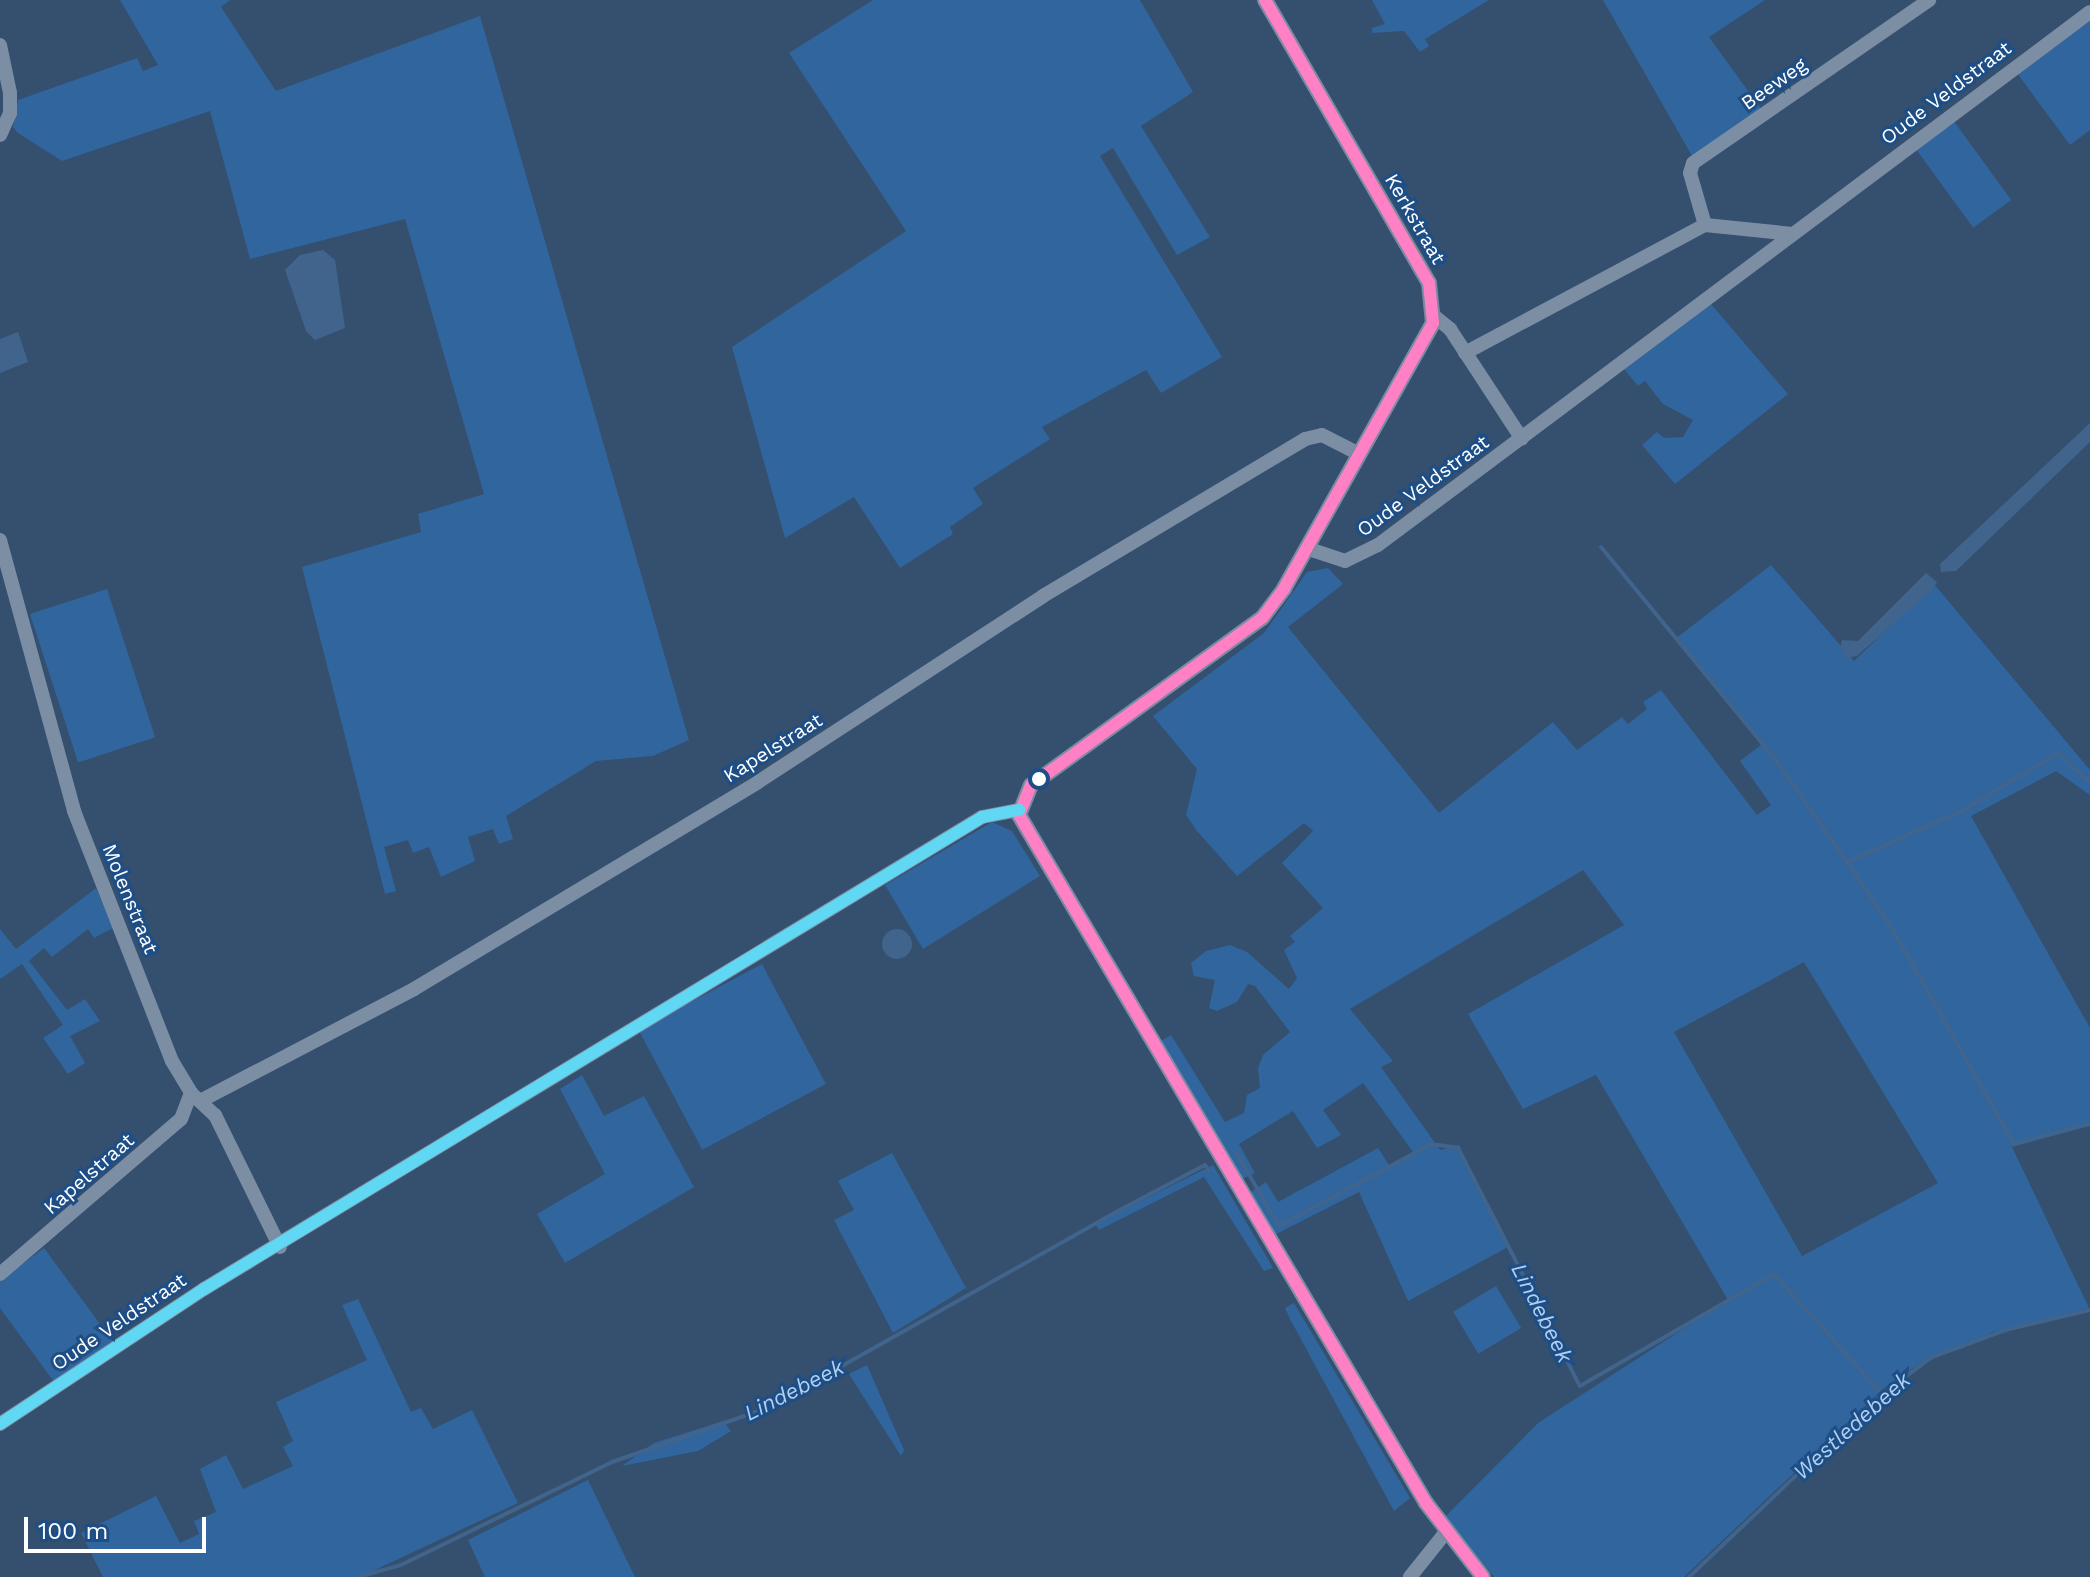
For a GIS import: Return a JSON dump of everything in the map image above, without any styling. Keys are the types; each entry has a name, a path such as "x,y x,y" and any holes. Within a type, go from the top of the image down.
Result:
{"main road":[{"name":"Kerkstraat","path":"1265,0 1422,270 1434,316"},
{"path":"1434,316 1306,548 1262,618 1031,785 1019,810 1025,831 1446,1532 1483,1577"}],"street":[{"name":"Beeweg","path":"1705,225 1690,173 1693,163 1929,0"},
{"name":"Oude Veldstraat","path":"1306,548 1334,559 1355,559 1522,439 2090,12"},
{"path":"0,45 10,93 10,113 0,135"},
{"path":"1465,353 1705,225 1793,234"},
{"name":"Oude Veldstraat","path":"1434,316 1465,353 1522,439"},
{"name":"Kapelstraat","path":"0,1274 181,1119 196,1097 414,989 758,782 995,626 1305,439 1322,435 1357,453"},
{"name":"Molenstraat","path":"0,540 74,811 172,1061 196,1097 215,1115 280,1247"},
{"name":"Oude Veldstraat","path":"0,1424 204,1289 280,1247 982,817 1019,810"},
{"path":"1410,1577 1446,1532"}],"shaded area":[{"path":"120,0 230,0 221,7 276,91 480,16 689,740 653,756 596,761 506,816 513,839 499,844 493,829 468,837 475,861 441,877 429,847 413,853 408,840 384,847 396,891 385,894 302,567 421,532 418,514 484,494 405,219 250,259 210,111 62,161 18,133 13,127 18,100 137,58 143,71 158,65"},
{"path":"873,0 1140,0 1193,92 1141,126 1210,237 1177,255 1113,148 1100,156 1222,357 1161,393 1146,370 1042,427 1050,439 973,488 983,504 950,527 953,534 900,568 854,497 785,538 732,347 906,231 789,53"},
{"path":"1372,0 1489,0 1425,39 1429,46 1420,52 1404,31 1372,33 1372,28 1385,24"},
{"path":"1603,0 1765,0 1709,37 1762,110 1692,156"},
{"path":"2090,21 2090,130 2070,145 2017,73"},
{"path":"1953,120 2011,200 1973,228 1915,148"},
{"path":"323,250 335,260 345,328 315,340 306,331 285,270 300,255"},
{"path":"1711,304 1788,394 1675,484 1642,445 1657,432 1664,438 1683,437 1693,420 1663,404 1645,381 1638,386 1624,369"},
{"path":"18,332 28,362 0,373 0,339"},
{"path":"2090,423 2090,442 1956,571 1941,572 1940,564"},
{"path":"1771,565 1854,661 1934,584 2090,770 2090,795 2056,771 1971,816 2090,1028 2090,1126 2012,1147 2089,1308 1993,1332 1919,1364 1884,1388 1684,1577 1494,1577 1445,1517 1538,1423 1728,1300 1596,1075 1523,1109 1468,1014 1624,925 1583,870 1350,1009 1393,1061 1381,1067 1440,1150 1459,1145 1508,1247 1408,1301 1359,1192 1276,1234 1251,1192 1266,1182 1278,1202 1378,1148 1389,1165 1413,1152 1363,1083 1323,1110 1341,1135 1317,1148 1293,1111 1239,1144 1255,1173 1242,1179 1159,1042 1171,1035 1225,1122 1244,1113 1247,1095 1260,1088 1258,1068 1263,1055 1290,1032 1255,986 1248,984 1237,1002 1217,1011 1209,1008 1215,980 1194,976 1191,963 1206,951 1230,945 1247,952 1289,989 1297,978 1284,950 1295,942 1290,936 1323,908 1282,863 1313,831 1304,823 1237,876 1186,815 1197,769 1153,716 1264,633 1307,572 1328,568 1343,584 1288,627 1439,813 1553,722 1577,750 1622,717 1628,724 1647,709 1643,702 1661,690 1757,815 1771,805 1740,761 1761,745 1675,639","holes":["1804,962 1938,1183 1802,1256 1674,1032"]},
{"path":"1926,573 1937,582 1933,589 1857,656 1847,658 1840,648 1842,640 1858,641"},
{"path":"107,589 155,737 78,762 30,614"},
{"path":"992,822 1012,831 1040,876 923,949 885,885"},
{"path":"96,888 113,928 94,938 88,929 52,957 44,948 29,961 67,1010 85,999 100,1021 70,1036 85,1063 68,1074 43,1038 63,1025 22,964 0,979 0,929 16,949"},
{"path":"897,929 908,933 912,944 908,955 897,959 886,955 882,944 886,933"},
{"path":"762,964 826,1084 702,1150 638,1030"},
{"path":"582,1075 604,1116 644,1096 694,1187 565,1263 537,1214 605,1174 560,1089"},
{"path":"892,1153 966,1288 893,1333 834,1220 854,1210 838,1181"},
{"path":"1213,1165 1273,1268 1264,1271 1204,1177 1099,1230 1095,1224"},
{"path":"44,1248 114,1343 54,1382 0,1308 0,1281"},
{"path":"1496,1286 1521,1328 1478,1354 1453,1312"},
{"path":"358,1299 411,1412 421,1408 433,1429 472,1410 518,1503 360,1577 103,1577 81,1533 156,1496 180,1543 199,1534 194,1521 216,1512 200,1469 226,1455 243,1489 293,1466 283,1447 293,1441 276,1402 367,1360 342,1305"},
{"path":"1294,1303 1410,1498 1394,1511 1290,1319 1285,1308"},
{"path":"867,1365 904,1450 901,1456 849,1374"},
{"path":"723,1421 731,1431 698,1451 622,1466 654,1443"},
{"path":"588,1480 635,1577 485,1577 468,1540"}],"waterway":[{"path":"1601,547 1775,759 1836,846 1893,930 2014,1144 2090,1123"},
{"path":"1847,862 1960,812 2058,753 2090,783"},
{"name":"Lindebeek","path":"1237,1154 1279,1226 1431,1144 1458,1148 1580,1386 1774,1274 1882,1394"},
{"name":"Lindebeek","path":"358,1577 401,1565 612,1462 767,1408 1120,1210 1205,1165 1209,1171"},
{"name":"Westledebeek","path":"1689,1577 1882,1394 1932,1357 2009,1329 2090,1310"}],"transit line":[{"path":"1265,0 1429,283 1433,323 1284,589 1262,618 1031,785 1019,815 1426,1503 1483,1577"},
{"path":"0,1424 204,1289 982,817 1019,810"}]}
